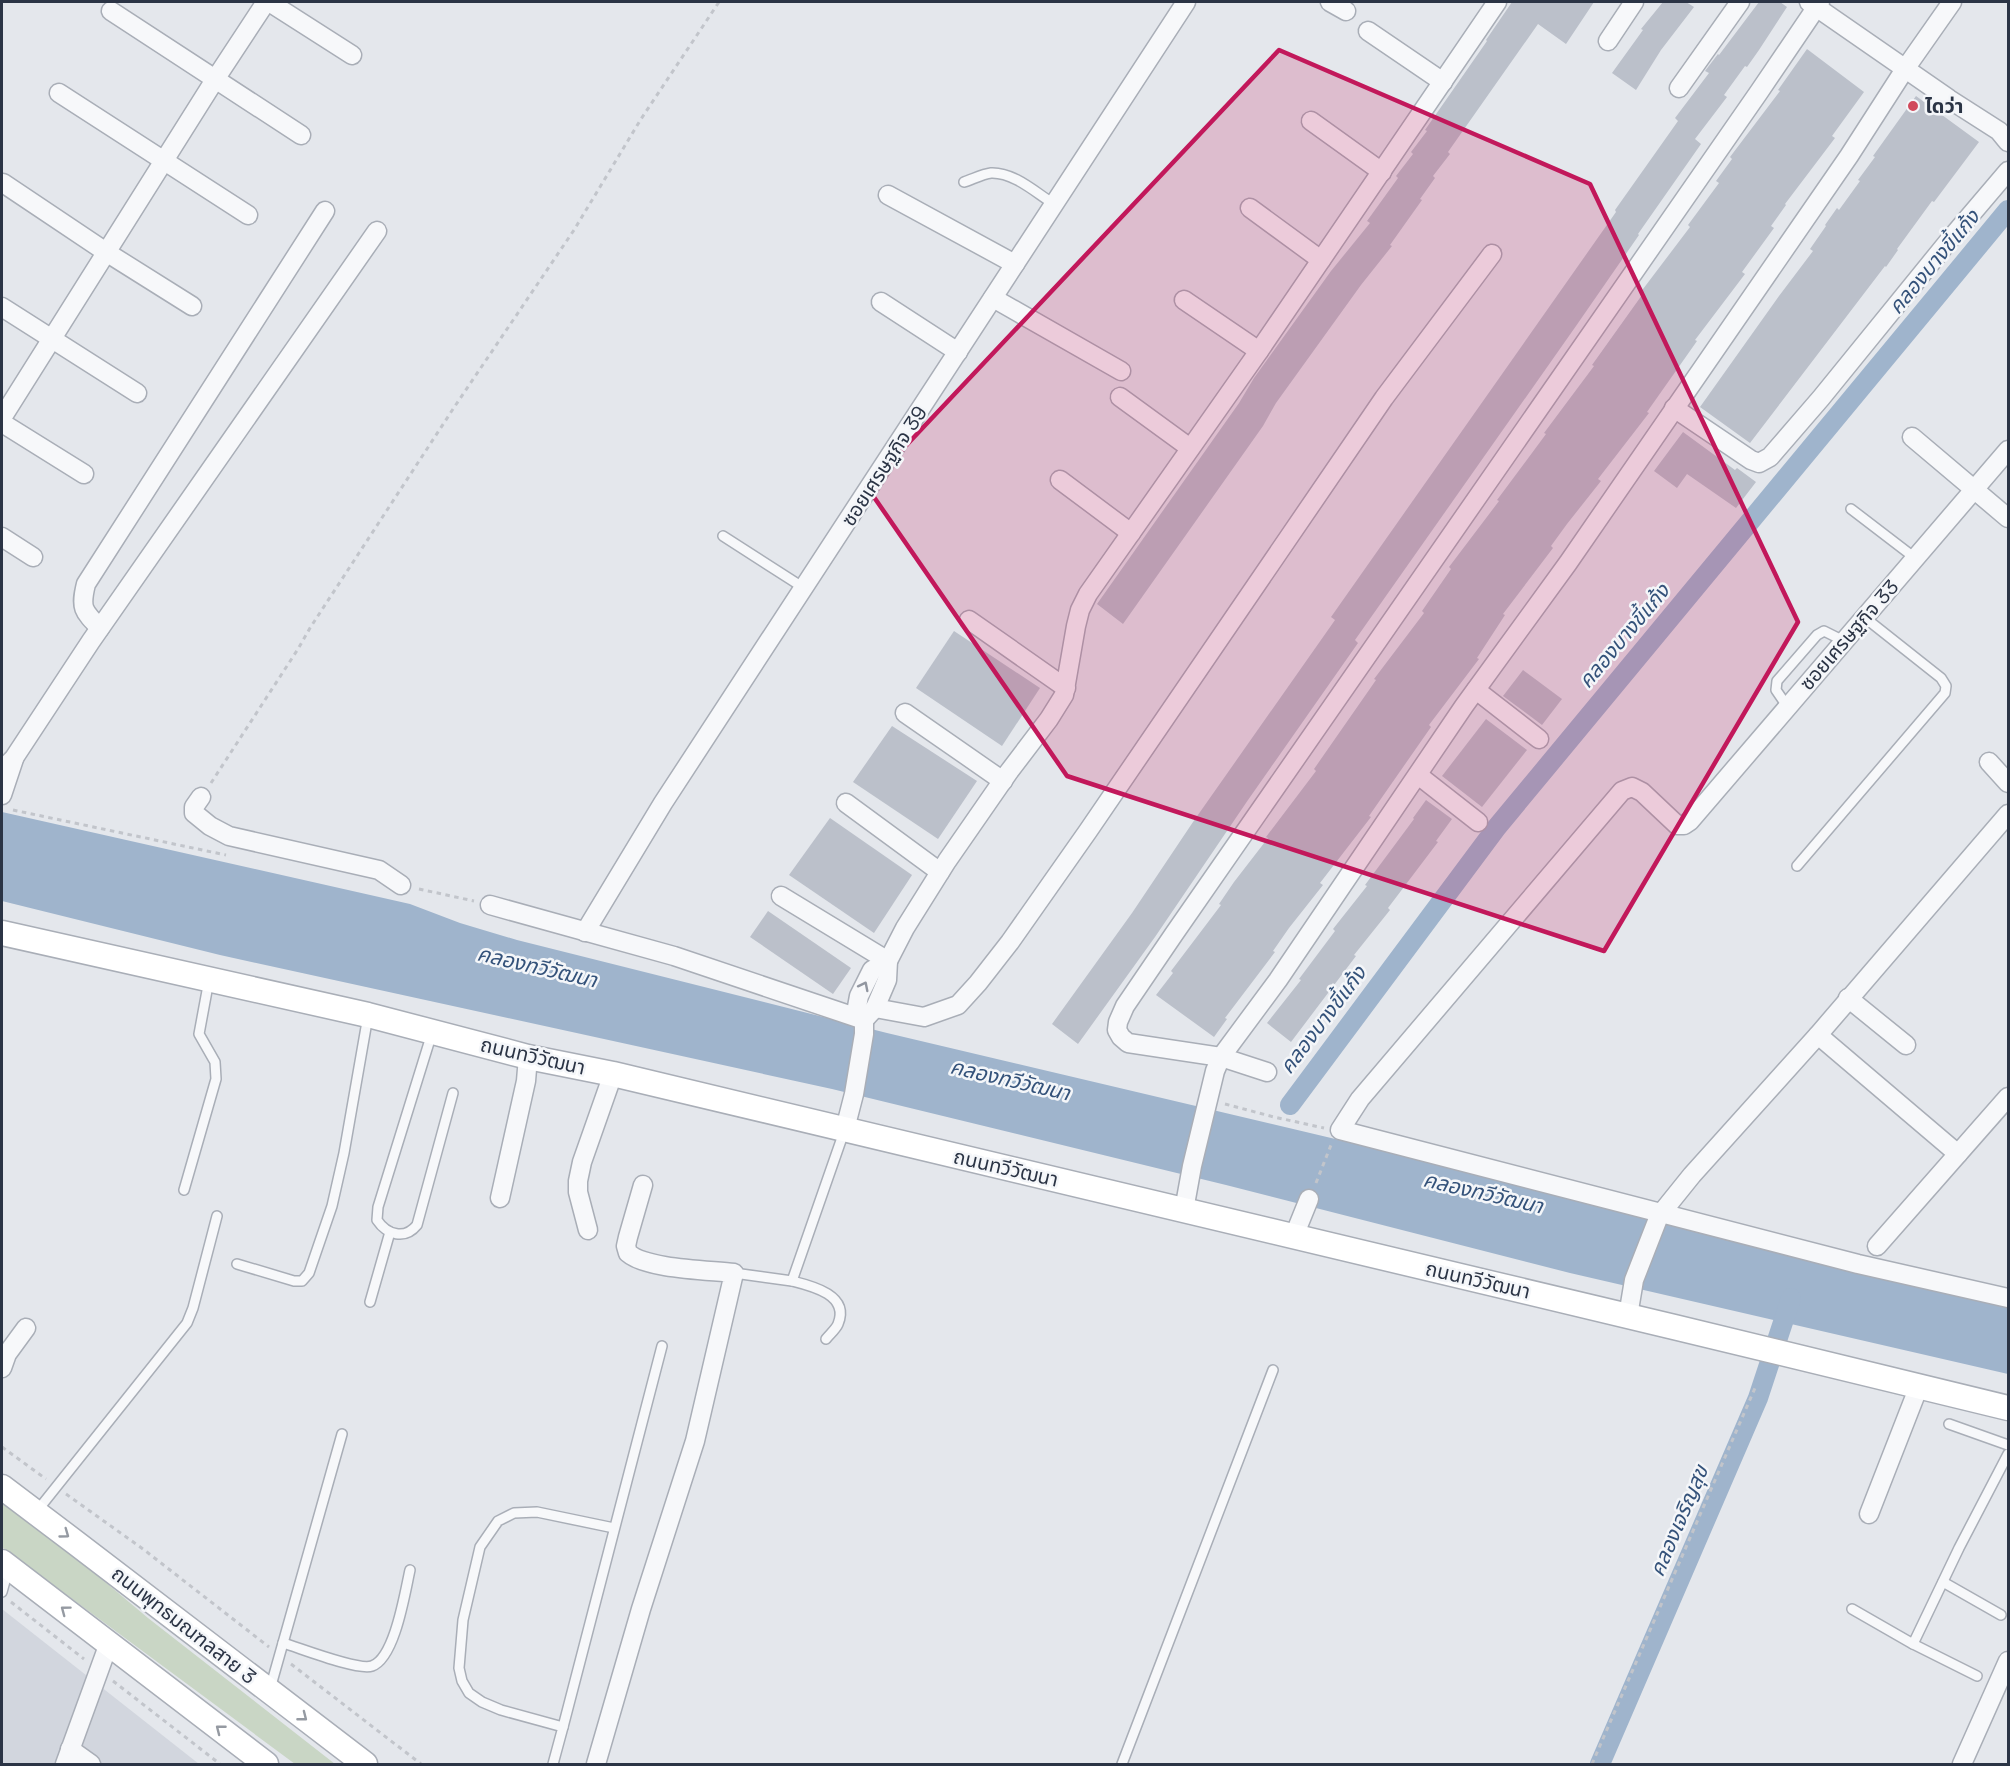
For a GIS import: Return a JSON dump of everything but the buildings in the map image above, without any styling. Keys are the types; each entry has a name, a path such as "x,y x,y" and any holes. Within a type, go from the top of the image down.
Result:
{"main road":[{"name":"ถนนทวีวัฒนา","path":"2,933 368,1015 528,1057 613,1074 2008,1408"},
{"name":"ถนนพุทธมณฑลสาย 3","path":"2,1487 365,1764"},
{"path":"5,1565 266,1764"}],"street":[{"path":"2,418 216,78 268,2 352,55"},
{"name":"ซอยเศรษฐกิจ 39","path":"585,932 663,803 1186,2"},
{"path":"1330,2 1346,11"},
{"path":"844,1129 854,1094 867,1021 887,980 888,961 905,928 940,872 1064,695 1080,610 1088,594 1383,172 1497,2"},
{"path":"1608,41 1634,2"},
{"path":"1679,88 1740,2"},
{"path":"1184,1210 1192,1166 1215,1071 1221,1057 1278,980 1476,690 1568,562 1849,156 1905,69 1952,2"},
{"path":"1267,1072 1221,1057 1128,1043 1121,1037 1118,1022 1125,1006 1759,92 1815,3 1905,69 2005,130"},
{"path":"111,11 301,135"},
{"path":"1368,31 1443,82"},
{"path":"59,93 248,215"},
{"path":"1311,121 1383,172"},
{"path":"1674,408 1751,460 1759,463 1770,457 2008,171"},
{"path":"3,183 192,306"},
{"path":"888,195 1015,264"},
{"path":"1250,208 1321,260"},
{"path":"100,628 85,613 82,601 86,584 326,211"},
{"path":"2,795 8,764 377,231"},
{"path":"490,904 674,956 867,1021 924,1017 958,1005 1010,942 1082,841 1384,398 1492,254"},
{"path":"993,298 1121,371"},
{"path":"1184,300 1259,351"},
{"path":"881,302 958,351"},
{"path":"2,307 137,393"},
{"path":"1120,397 1190,448"},
{"path":"2,423 84,474"},
{"path":"1912,437 2008,518"},
{"name":"ซอยเศรษฐกิจ 33","path":"1337,1134 1360,1099 1622,791 1632,787 1642,792 1677,825 1684,825 1690,820 2008,450"},
{"path":"1060,480 1131,533"},
{"path":"2,537 33,557"},
{"path":"969,620 1065,687"},
{"path":"1476,690 1539,739"},
{"path":"905,714 1003,781"},
{"path":"1989,762 2008,783"},
{"path":"1418,775 1478,822"},
{"path":"201,797 194,807 194,813 210,826 229,836 364,866 385,873 401,885"},
{"path":"846,804 940,872"},
{"path":"1628,1316 1634,1280 1660,1215 1692,1175 1818,1035 2008,814"},
{"path":"781,896 888,961"},
{"path":"1848,998 1906,1046"},
{"path":"1818,1035 1958,1154"},
{"path":"500,1198 526,1081 528,1057"},
{"path":"588,1230 578,1192 578,1181 582,1162 613,1074"},
{"path":"1877,1246 2008,1097"},
{"path":"1337,1134 1858,1264 2008,1298"},
{"path":"596,1764 641,1609 695,1441 734,1273 656,1264 639,1260 628,1253 626,1246 643,1185"},
{"path":"1294,1236 1309,1199"},
{"path":"2,1368 7,1354 26,1328"},
{"path":"1869,1514 1919,1386"},
{"path":"91,1764 68,1756 109,1643"},
{"path":"1962,1764 2008,1661"}],"lane":[{"path":"964,182 989,173 1003,174 1054,204"},
{"path":"1851,509 1915,558"},
{"path":"723,536 804,588"},
{"path":"1797,866 1945,693 1946,686 1941,678 1864,617"},
{"path":"184,1190 216,1079 215,1062 199,1034 209,980"},
{"path":"237,1264 294,1281 302,1281 309,1273 332,1206 344,1154 368,1015"},
{"path":"433,1031 378,1207 376,1220 381,1227 390,1232 405,1234 412,1232 417,1225 453,1093"},
{"path":"792,1281 844,1129"},
{"path":"36,1513 186,1323 193,1308 217,1216"},
{"path":"370,1302 390,1232"},
{"path":"734,1273 792,1281 819,1289 830,1295 836,1302 840,1313 838,1325 826,1339"},
{"path":"554,1764 662,1346"},
{"path":"1122,1764 1272,1370"},
{"path":"1948,1424 2008,1445"},
{"path":"269,1691 342,1434"},
{"path":"1913,1644 2008,1454"},
{"path":"563,1728 546,1721 501,1710 482,1702 469,1693 462,1681 459,1668 463,1620 477,1558 480,1547 498,1521 514,1512 537,1512 614,1528"},
{"path":"2,1593 5,1565"},
{"path":"283,1643 355,1666 372,1667 393,1642 410,1570"},
{"path":"1943,1582 2001,1615"},
{"path":"1852,1609 1913,1644 1977,1676"}],"path":[{"path":"201,797 448,416 574,230 641,119 719,2"},
{"path":"13,810 27,814"},
{"path":"1208,1103 1251,1111 1337,1134 1309,1199"},
{"path":"1592,1764 1755,1388"},
{"path":"2,1447 143,1549 421,1764"}],"highlighted area":[{"path":"1279,50 1590,184 1798,622 1604,951 1067,776 867,487"}],"shaded area":[{"path":"2,1609 199,1764 2,1764"}],"green space":[{"path":"2,1502 72,1554 148,1618 335,1764 295,1764 2,1547"}],"water":[{"name":"คลองทวีวัฒนา","path":"2,812 410,904 460,923 517,940 887,1033 1652,1214 2008,1302 2008,1374 1570,1273 1226,1185 832,1089 220,955 2,901"}],"waterway":[{"name":"คลองบางขี้แก้ง","path":"1290,1105 1497,827 2008,210"},
{"name":"คลองเจริญสุข","path":"1600,1764 1758,1398 1791,1298"}],"place":[{"name":"ไดว่า","path":"1913,106"}]}
